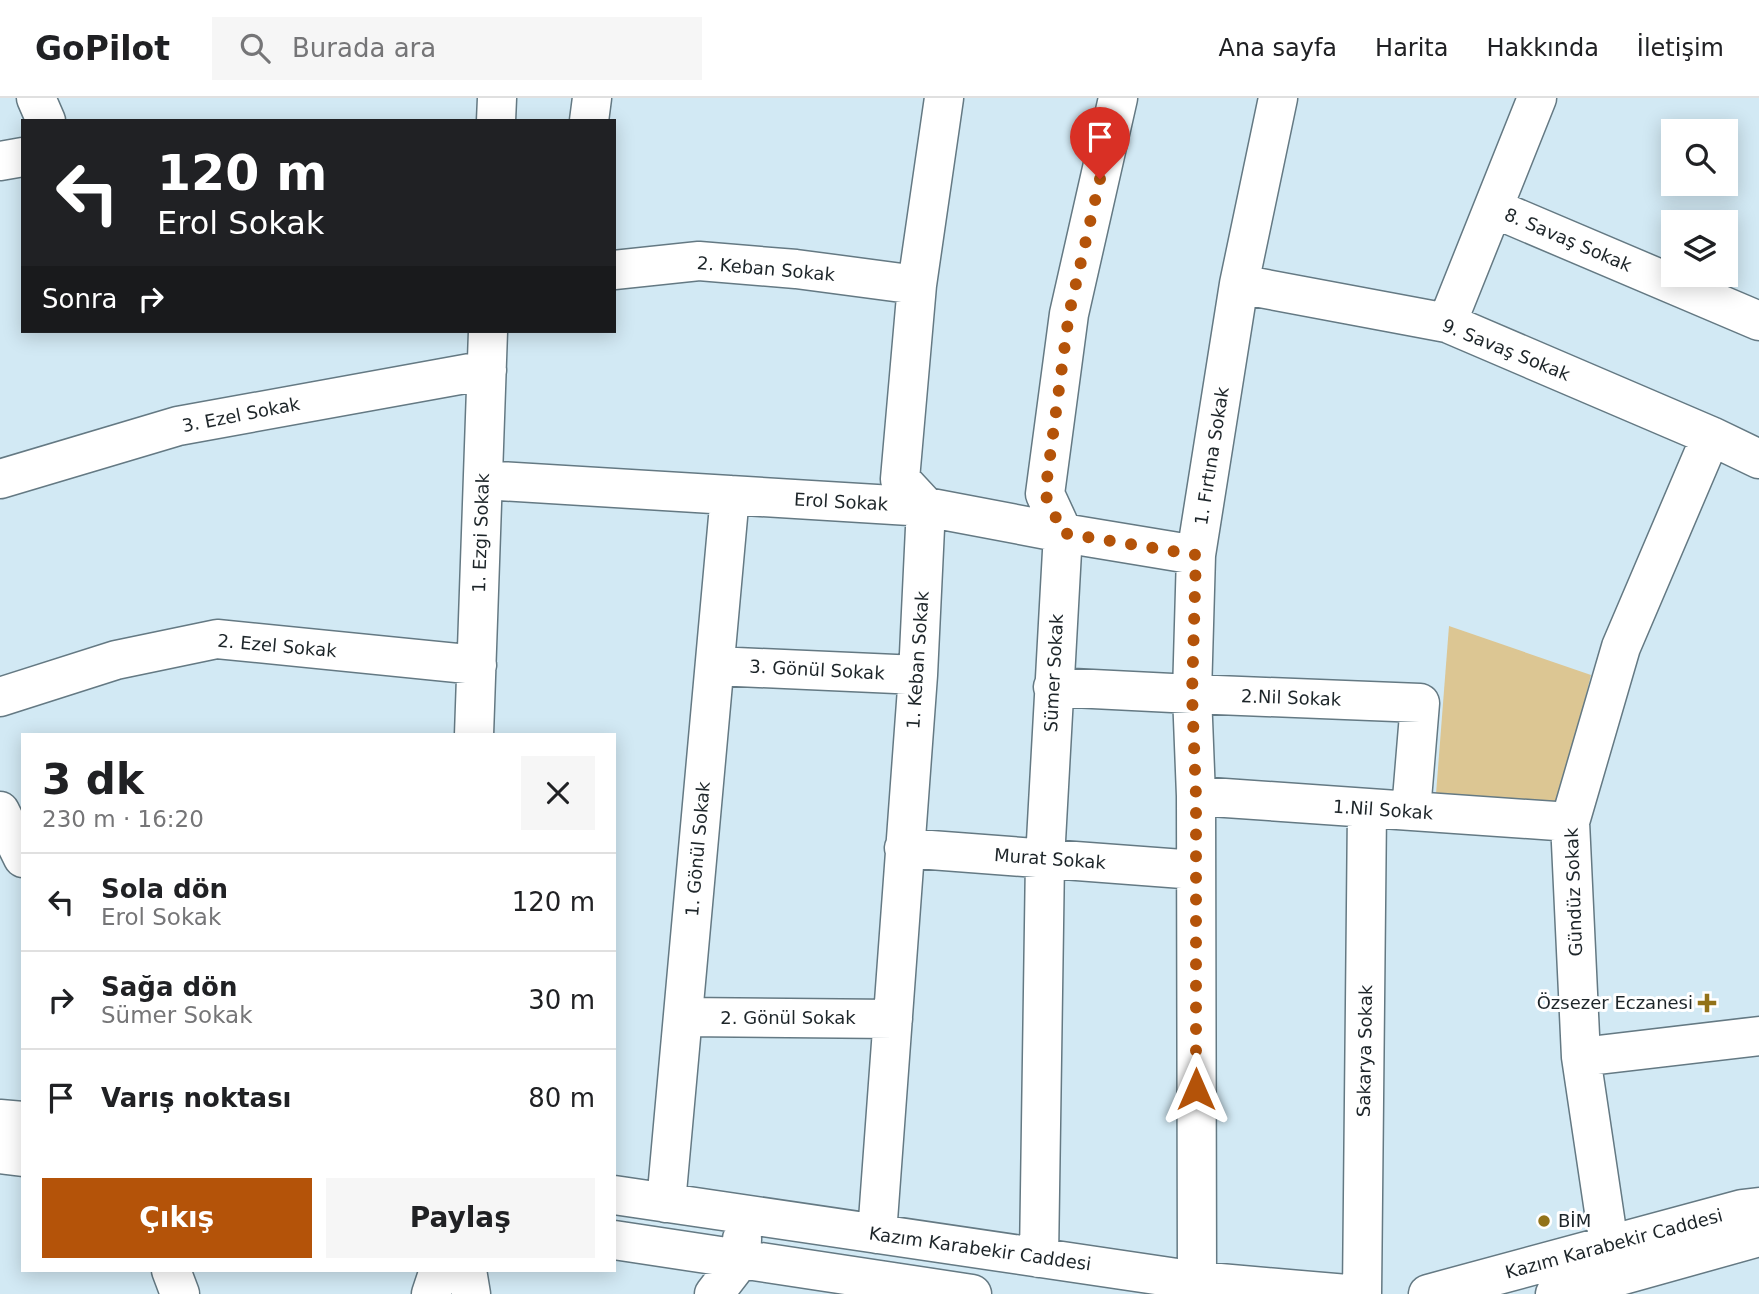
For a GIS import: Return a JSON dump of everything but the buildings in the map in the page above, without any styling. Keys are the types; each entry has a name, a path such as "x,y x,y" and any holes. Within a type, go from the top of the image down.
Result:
{"street":[{"path":"36,98 45,119"},
{"path":"496,119 497,98"},
{"path":"589,119 592,98"},
{"path":"926,507 900,479 917,285 944,98"},
{"name":"Sümer Sokak","path":"1039,1258 1045,859 1063,533 1045,494 1069,314 1118,98"},
{"name":"1. Fırtına Sokak","path":"1197,1281 1196,796 1192,694 1196,555 1239,284 1278,98"},
{"path":"1447,323 1537,98"},
{"path":"0,161 21,157"},
{"name":"8. Savaş Sokak","path":"1493,208 1759,321"},
{"name":"2. Keban Sokak","path":"616,270 699,261 796,269 917,285"},
{"name":"9. Savaş Sokak","path":"1239,284 1447,323 1759,459"},
{"name":"1. Ezgi Sokak","path":"474,733 488,333"},
{"name":"3. Ezel Sokak","path":"0,479 178,426 487,370"},
{"name":"Gündüz Sokak","path":"1609,1245 1581,1057 1570,822 1621,647 1711,436"},
{"name":"Erol Sokak","path":"483,480 926,507 1196,555"},
{"name":"1. Gönül Sokak","path":"666,1203 730,495"},
{"name":"1. Keban Sokak","path":"877,1234 918,675 926,507"},
{"name":"2. Ezel Sokak","path":"0,696 116,660 217,639 477,665"},
{"name":"3. Gönül Sokak","path":"715,666 918,675"},
{"name":"2.Nil Sokak","path":"1053,687 1420,703 1411,811"},
{"name":"1.Nil Sokak","path":"1196,796 1570,822"},
{"name":"Sakarya Sokak","path":"1362,1294 1367,809"},
{"path":"0,811 21,854"},
{"name":"Murat Sokak","path":"904,848 1196,870"},
{"name":"2. Gönül Sokak","path":"683,1017 892,1019"},
{"path":"1581,1057 1759,1036"},
{"path":"0,1119 21,1121"},
{"path":"0,1154 21,1157"},
{"name":"Kazım Karabekir Caddesi","path":"616,1195 1197,1281 1347,1294"},
{"name":"Kazım Karabekir Caddesi","path":"1428,1294 1742,1209 1759,1207"},
{"path":"713,1294 741,1259 745,1215"},
{"name":"Kazım Karabekir Caddesi","path":"1555,1294 1759,1237"},
{"path":"616,1240 972,1294"},
{"path":"172,1272 180,1294"},
{"path":"431,1294 438,1272"},
{"path":"467,1272 471,1294"}],"shaded area":[{"path":"1449,626 1591,675 1558,807 1436,794"}],"place":[{"name":"Özsezer Eczanesi","path":"1707,1003"},
{"name":"BİM","path":"1544,1221"}],"route":[{"path":"1100,179 1069,314 1045,494 1063,533 1196,555 1192,694 1196,796 1196,1089"}]}
